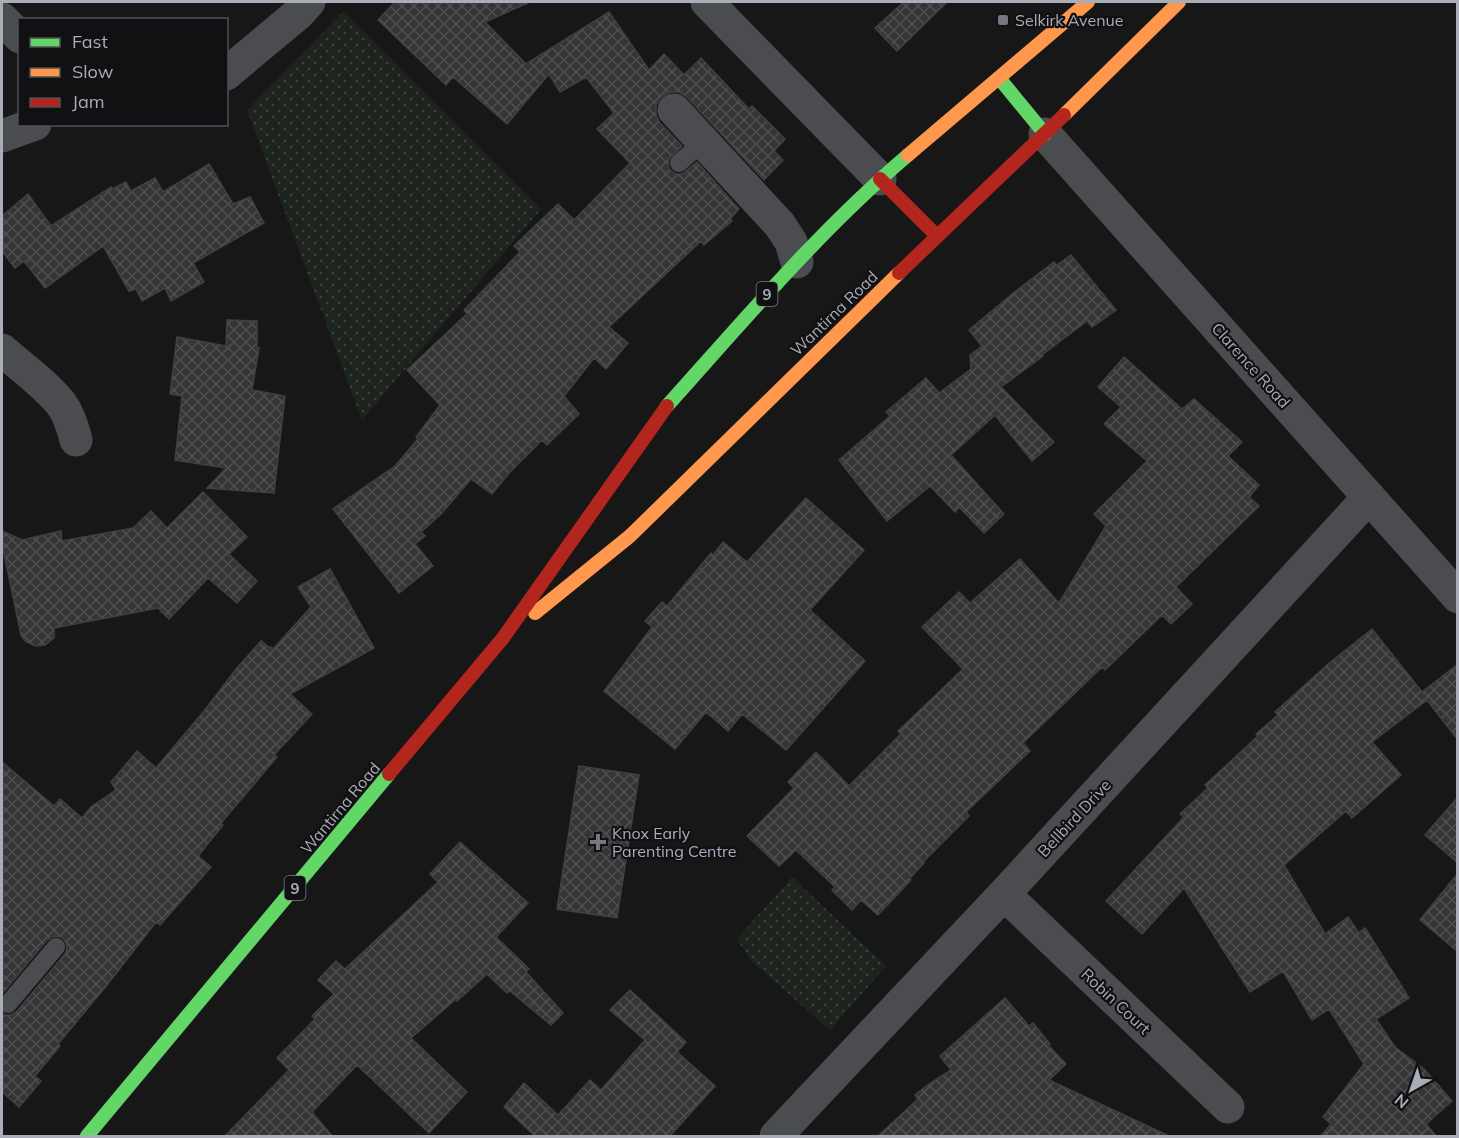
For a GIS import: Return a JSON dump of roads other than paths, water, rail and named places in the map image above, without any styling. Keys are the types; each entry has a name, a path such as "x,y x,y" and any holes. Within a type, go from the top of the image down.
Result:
{"main road":[{"name":"Wantirna Road","path":"87,1137 503,638 666,408 819,238 880,179 1088,2"},
{"name":"Wantirna Road","path":"503,638 630,536 1179,2"},
{"path":"999,78 1045,134"},
{"path":"880,179 937,236"}],"street":[{"path":"228,72 309,2"},
{"path":"707,2 880,179"},
{"path":"2,19 18,35"},
{"path":"674,110 780,225 791,242 797,262"},
{"path":"2,136 30,126"},
{"name":"Clarence Road","path":"1045,134 1458,597"},
{"path":"2,350 62,405 76,440"},
{"name":"Bellbird Drive","path":"776,1137 1004,894 1369,497"},
{"name":"Robin Court","path":"1004,894 1228,1107"}],"lane":[{"path":"679,163 703,142"},
{"path":"8,1004 56,947"}],"place":[{"name":"Selkirk Avenue","path":"1003,20"},
{"name":"Knox Early Parenting Centre","path":"598,842"}]}
